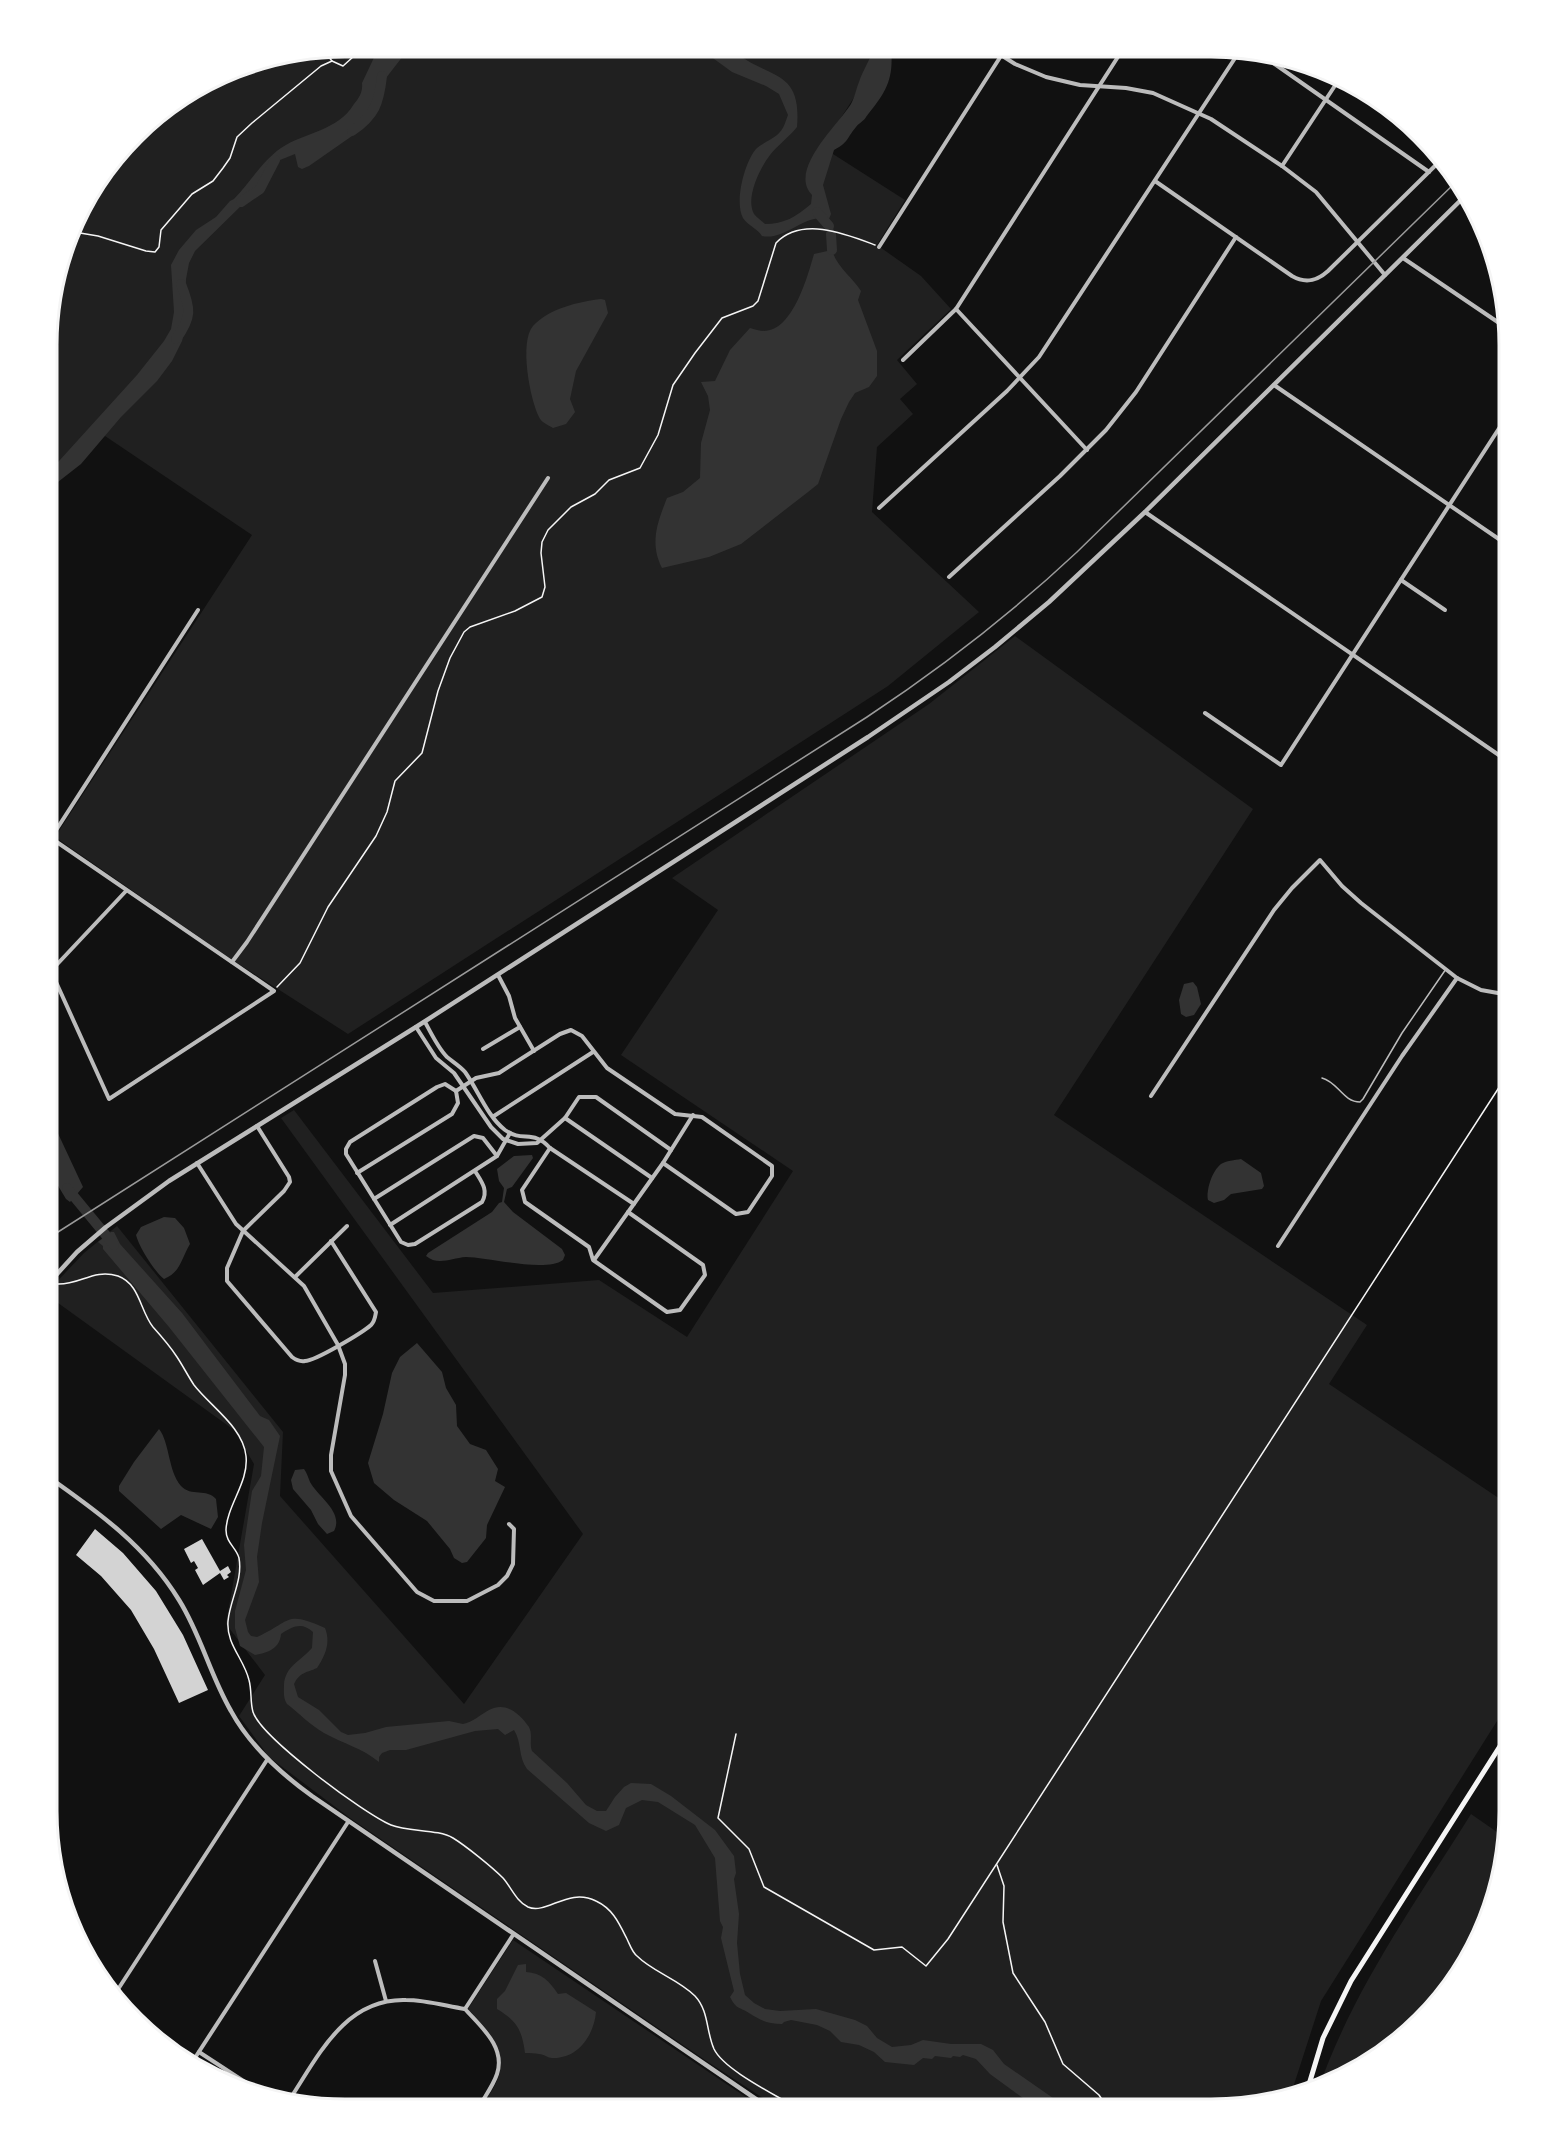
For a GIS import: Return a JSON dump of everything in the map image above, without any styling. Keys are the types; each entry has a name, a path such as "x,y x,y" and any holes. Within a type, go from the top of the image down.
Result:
{"main road":[{"path":"1310,2081 1323,2038 1351,1982 1499,1748"}],"street":[{"path":"879,247 1000,57"},
{"path":"1003,57 1046,77 1080,85 1135,89 1153,93 1223,126 1309,186 1324,200 1356,243 1385,275"},
{"path":"903,360 956,309 1118,57"},
{"path":"879,508 1020,377 1049,345 1235,58"},
{"path":"1277,65 1429,172"},
{"path":"1282,166 1335,86"},
{"path":"1155,181 1292,276 1309,282 1324,275 1435,166"},
{"path":"57,1274 77,1252 106,1227 197,1163 425,1022 949,682 1032,617 1144,512 1460,201"},
{"path":"949,577 1106,430 1136,392 1236,237"},
{"path":"1403,258 1498,322"},
{"path":"956,309 1087,450"},
{"path":"1274,385 1499,539"},
{"path":"1205,712 1281,765 1499,429"},
{"path":"232,962 548,478"},
{"path":"1144,512 1499,755"},
{"path":"1401,580 1445,610"},
{"path":"57,825 198,610"},
{"path":"57,843 274,991 109,1099 57,989"},
{"path":"1151,1096 1274,910 1290,889 1320,860 1342,886 1361,903 1457,978 1481,990 1499,993"},
{"path":"57,964 126,891"},
{"path":"498,975 510,996 519,1027 534,1051"},
{"path":"1278,1246 1402,1056 1457,978"},
{"path":"425,1022 442,1051 461,1068 501,1126 510,1133 542,1139 550,1148 634,1204"},
{"path":"416,1027 435,1058 454,1073 491,1127 507,1141 537,1143 565,1118 579,1097 597,1097 671,1150"},
{"path":"483,1048 519,1027"},
{"path":"456,1091 476,1078 499,1073 564,1032 572,1030 582,1036 607,1068 675,1114 702,1118 772,1166 772,1176 748,1212 736,1214 663,1163"},
{"path":"494,1116 593,1052"},
{"path":"357,1173 452,1113 459,1099 456,1091 445,1084 437,1086 350,1142 346,1154 357,1173 401,1242 412,1245 484,1199 485,1188 475,1171"},
{"path":"593,1260 663,1163 693,1115"},
{"path":"565,1118 652,1178"},
{"path":"257,1126 290,1182 284,1191 243,1231 227,1268 227,1281 297,1360 308,1361 338,1345 371,1325 375,1318 376,1312 331,1241"},
{"path":"390,1225 497,1156 510,1133"},
{"path":"374,1199 474,1136 483,1138 497,1156"},
{"path":"550,1148 522,1190 525,1202 589,1247 593,1260 667,1312 680,1310 705,1275 703,1265 628,1212"},
{"path":"197,1163 231,1217 243,1231 295,1277 309,1295 338,1345 345,1364 345,1375 331,1455 331,1471 351,1516 413,1588 429,1599 459,1601 478,1597 498,1585 507,1576 513,1564 514,1529 509,1524"},
{"path":"295,1277 347,1226"},
{"path":"57,1484 119,1530 161,1574 179,1599 194,1627 231,1712 267,1760 300,1788 348,1822 756,2099"},
{"path":"119,1988 267,1760"},
{"path":"196,2057 348,1822"},
{"path":"465,2009 513,1935"},
{"path":"375,1961 386,2001"},
{"path":"293,2094 337,2029 360,2010 386,2001 414,2000 465,2009 492,2040 498,2054 497,2074 484,2099"},
{"path":"199,2052 241,2079"}],"lane":[{"path":"1322,1078 1334,1084 1352,1101 1360,1102 1402,1033 1446,969"}],"path":[{"path":"329,58 343,66 352,57"},
{"path":"80,233 155,252 159,247 161,230 192,194 213,181 230,158 237,137 307,77 332,61"},
{"path":"274,991 300,963 328,907 376,836 387,812 395,781 422,753 438,691 450,658 464,632 470,627 515,611 542,597 545,587 541,553 542,542 548,530 571,507 595,494 609,480 635,471 644,463 665,417 673,385 722,318 758,302 776,243 799,231 826,229 846,233 879,247"},
{"path":"736,1734 718,1818 749,1849 764,1887 874,1950 902,1947 926,1966 948,1939 997,1864 1499,1087"},
{"path":"57,1284 73,1283 97,1274 117,1276 128,1282 150,1323 177,1357 193,1384 222,1414 244,1448 245,1470 227,1524 227,1539 239,1557 238,1583 228,1631 233,1647 249,1678 253,1714 267,1731 293,1756 340,1793 381,1821 402,1828 442,1833 453,1838 500,1876 517,1897 529,1907 537,1909 559,1900 580,1896 602,1904 617,1918 637,1957 677,1981 697,1997 705,2011 711,2040 720,2059 782,2099"},
{"path":"997,1864 1004,1886 1004,1929 1013,1973 1045,2022 1063,2064 1102,2099"}],"shaded area":[{"path":"345,57 880,57 822,147 905,200 877,245 921,276 951,309 897,360 917,384 900,399 913,414 877,447 872,512 979,612 888,686 348,1034 231,959 57,838 57,834 252,535 105,436 57,463 59,308 72,253 96,201 117,170 141,141 185,106 218,87 271,67 308,59"},
{"path":"374,57 402,57 386,78 362,125 352,136 302,169 298,167 295,154 280,160 245,202 195,251 189,263 186,279 185,329 172,361 157,381 121,417 81,464 57,483 57,463 137,375 171,329 174,312 171,265 179,250 196,230 216,217 234,199 274,153 290,143 330,126 347,113 360,95 362,83"},
{"path":"711,57 743,57 779,77 788,84 794,94 797,107 797,127 766,161 758,175 751,200 754,214 765,224 778,223 790,219 811,204 812,195 806,185 806,173 810,161 817,148 854,99 870,57 892,57 890,77 879,100 845,142 834,150 823,185 831,214 829,219 814,219 769,237 762,236 743,218 740,192 748,162 757,148 780,132 788,115 779,94 732,72"},
{"path":"832,250 841,266 861,291 858,300 877,351 877,376 869,387 855,393 849,402 818,484 741,544 709,557 662,568 655,541 667,498 683,492 700,478 701,443 710,410 708,396 701,382 715,381 730,350 750,328 764,331 774,329 783,322 798,300 814,254"},
{"path":"605,300 608,313 576,371 570,399 575,412 566,424 553,428 540,419 532,397 526,357 529,334 533,326 556,310"},
{"path":"1015,636 1253,809 1054,1115 1367,1325 1329,1384 1499,1498 1499,1718 1321,2001 1293,2087 1285,2089 1248,2097 1211,2099 764,2099 350,1818 269,1757 239,1716 265,1675 226,1624 254,1464 234,1430 57,1302 57,1281 84,1253 117,1226 283,1432 280,1496 464,1704 583,1534 281,1118 294,1110 433,1293 599,1280 687,1337 793,1171 621,1055 718,910 672,878 929,704"},
{"path":"1193,982 1197,987 1201,1004 1194,1015 1186,1017 1181,1014 1179,1000 1184,984"},
{"path":"57,1131 83,1187 70,1202 57,1184"},
{"path":"532,1155 533,1158 512,1187 507,1189 504,1202 513,1212 562,1249 565,1255 563,1260 555,1264 530,1265 466,1257 435,1261 426,1256 492,1212 502,1202 504,1188 499,1181 497,1169 514,1156"},
{"path":"1241,1159 1261,1173 1264,1186 1262,1189 1231,1194 1224,1200 1214,1203 1208,1200 1210,1181 1218,1167 1225,1162"},
{"path":"164,1217 175,1218 184,1228 190,1244 177,1269 164,1279 147,1258 136,1235 141,1227"},
{"path":"114,1232 120,1244 182,1313 260,1416 269,1420 280,1436 257,1557 259,1582 245,1620 248,1632 251,1636 257,1637 283,1622 295,1619 325,1628 327,1644 325,1654 317,1668 304,1673 296,1680 294,1684 298,1697 319,1710 341,1732 348,1735 386,1727 449,1721 463,1724 495,1708 512,1710 529,1727 532,1751 567,1783 586,1805 597,1811 606,1811 624,1787 631,1783 651,1784 671,1796 715,1830 734,1856 736,1873 734,1879 739,1914 737,1943 740,1974 745,1995 754,2003 765,2009 780,2011 816,2009 855,2020 867,2026 877,2038 892,2047 911,2045 923,2040 951,2044 981,2044 993,2050 1004,2064 1054,2099 1024,2099 990,2074 976,2059 963,2055 951,2058 935,2056 932,2059 923,2058 914,2065 885,2062 874,2052 859,2045 841,2042 830,2031 817,2025 791,2020 782,2024 768,2022 736,2006 730,1997 734,1991 721,1938 723,1927 720,1921 715,1858 695,1825 658,1802 642,1800 626,1808 619,1825 606,1831 589,1823 527,1769 522,1760 514,1730 505,1735 498,1729 475,1731 406,1750 390,1750 382,1753 379,1762 366,1753 319,1730 287,1704 284,1695 285,1678 290,1668 312,1648 313,1632 301,1626 293,1627 281,1634 278,1643 272,1649 255,1655 240,1646 235,1628 235,1611 246,1570 244,1545 252,1491 261,1476 264,1447 98,1242"},
{"path":"417,1343 442,1372 446,1388 456,1405 457,1426 470,1444 486,1450 498,1469 495,1481 505,1487 487,1525 486,1538 467,1562 462,1563 454,1558 450,1549 427,1521 394,1500 374,1483 368,1463 383,1414 392,1373 400,1357"},
{"path":"159,1429 163,1435 174,1473 181,1486 189,1491 208,1494 216,1499 218,1517 211,1529 181,1515 161,1529 119,1491 119,1486 134,1462"},
{"path":"304,1469 314,1488 336,1517 334,1531 327,1534 293,1489 291,1480 295,1470"},
{"path":"1471,1814 1498,1833 1497,1848 1484,1903 1469,1938 1450,1971 1415,2015 1401,2027 1371,2050 1323,2076 1333,2050 1368,1980"},
{"path":"513,1940 749,2099 487,2099 496,2083 501,2061 490,2033 468,2009"},
{"path":"526,1964 526,1972 545,1979 558,1994 566,1993 596,2012 588,2037 577,2050 570,2054 552,2058 541,2054 525,2053 522,2038 514,2022 497,2009 497,1999 505,1991 518,1965"}],"building":[{"path":"95,1529 123,1553 156,1591 183,1635 208,1690 179,1703 154,1649 131,1610 101,1576 76,1555"},
{"path":"202,1539 220,1571 228,1566 231,1572 227,1575 229,1577 224,1580 220,1573 203,1585 195,1570 198,1568 194,1561 191,1563 184,1549"}],"waterway":[{"path":"352,131 371,114 377,101 382,76"},
{"path":"241,202 260,189 275,160"},
{"path":"817,212 829,226"},
{"path":"831,234 832,250"},
{"path":"176,339 185,325 188,313 187,300 181,284"},
{"path":"67,1188 114,1245"}],"railway":[{"path":"57,1233 867,717 949,659 1002,618 1077,552 1451,187"}]}
